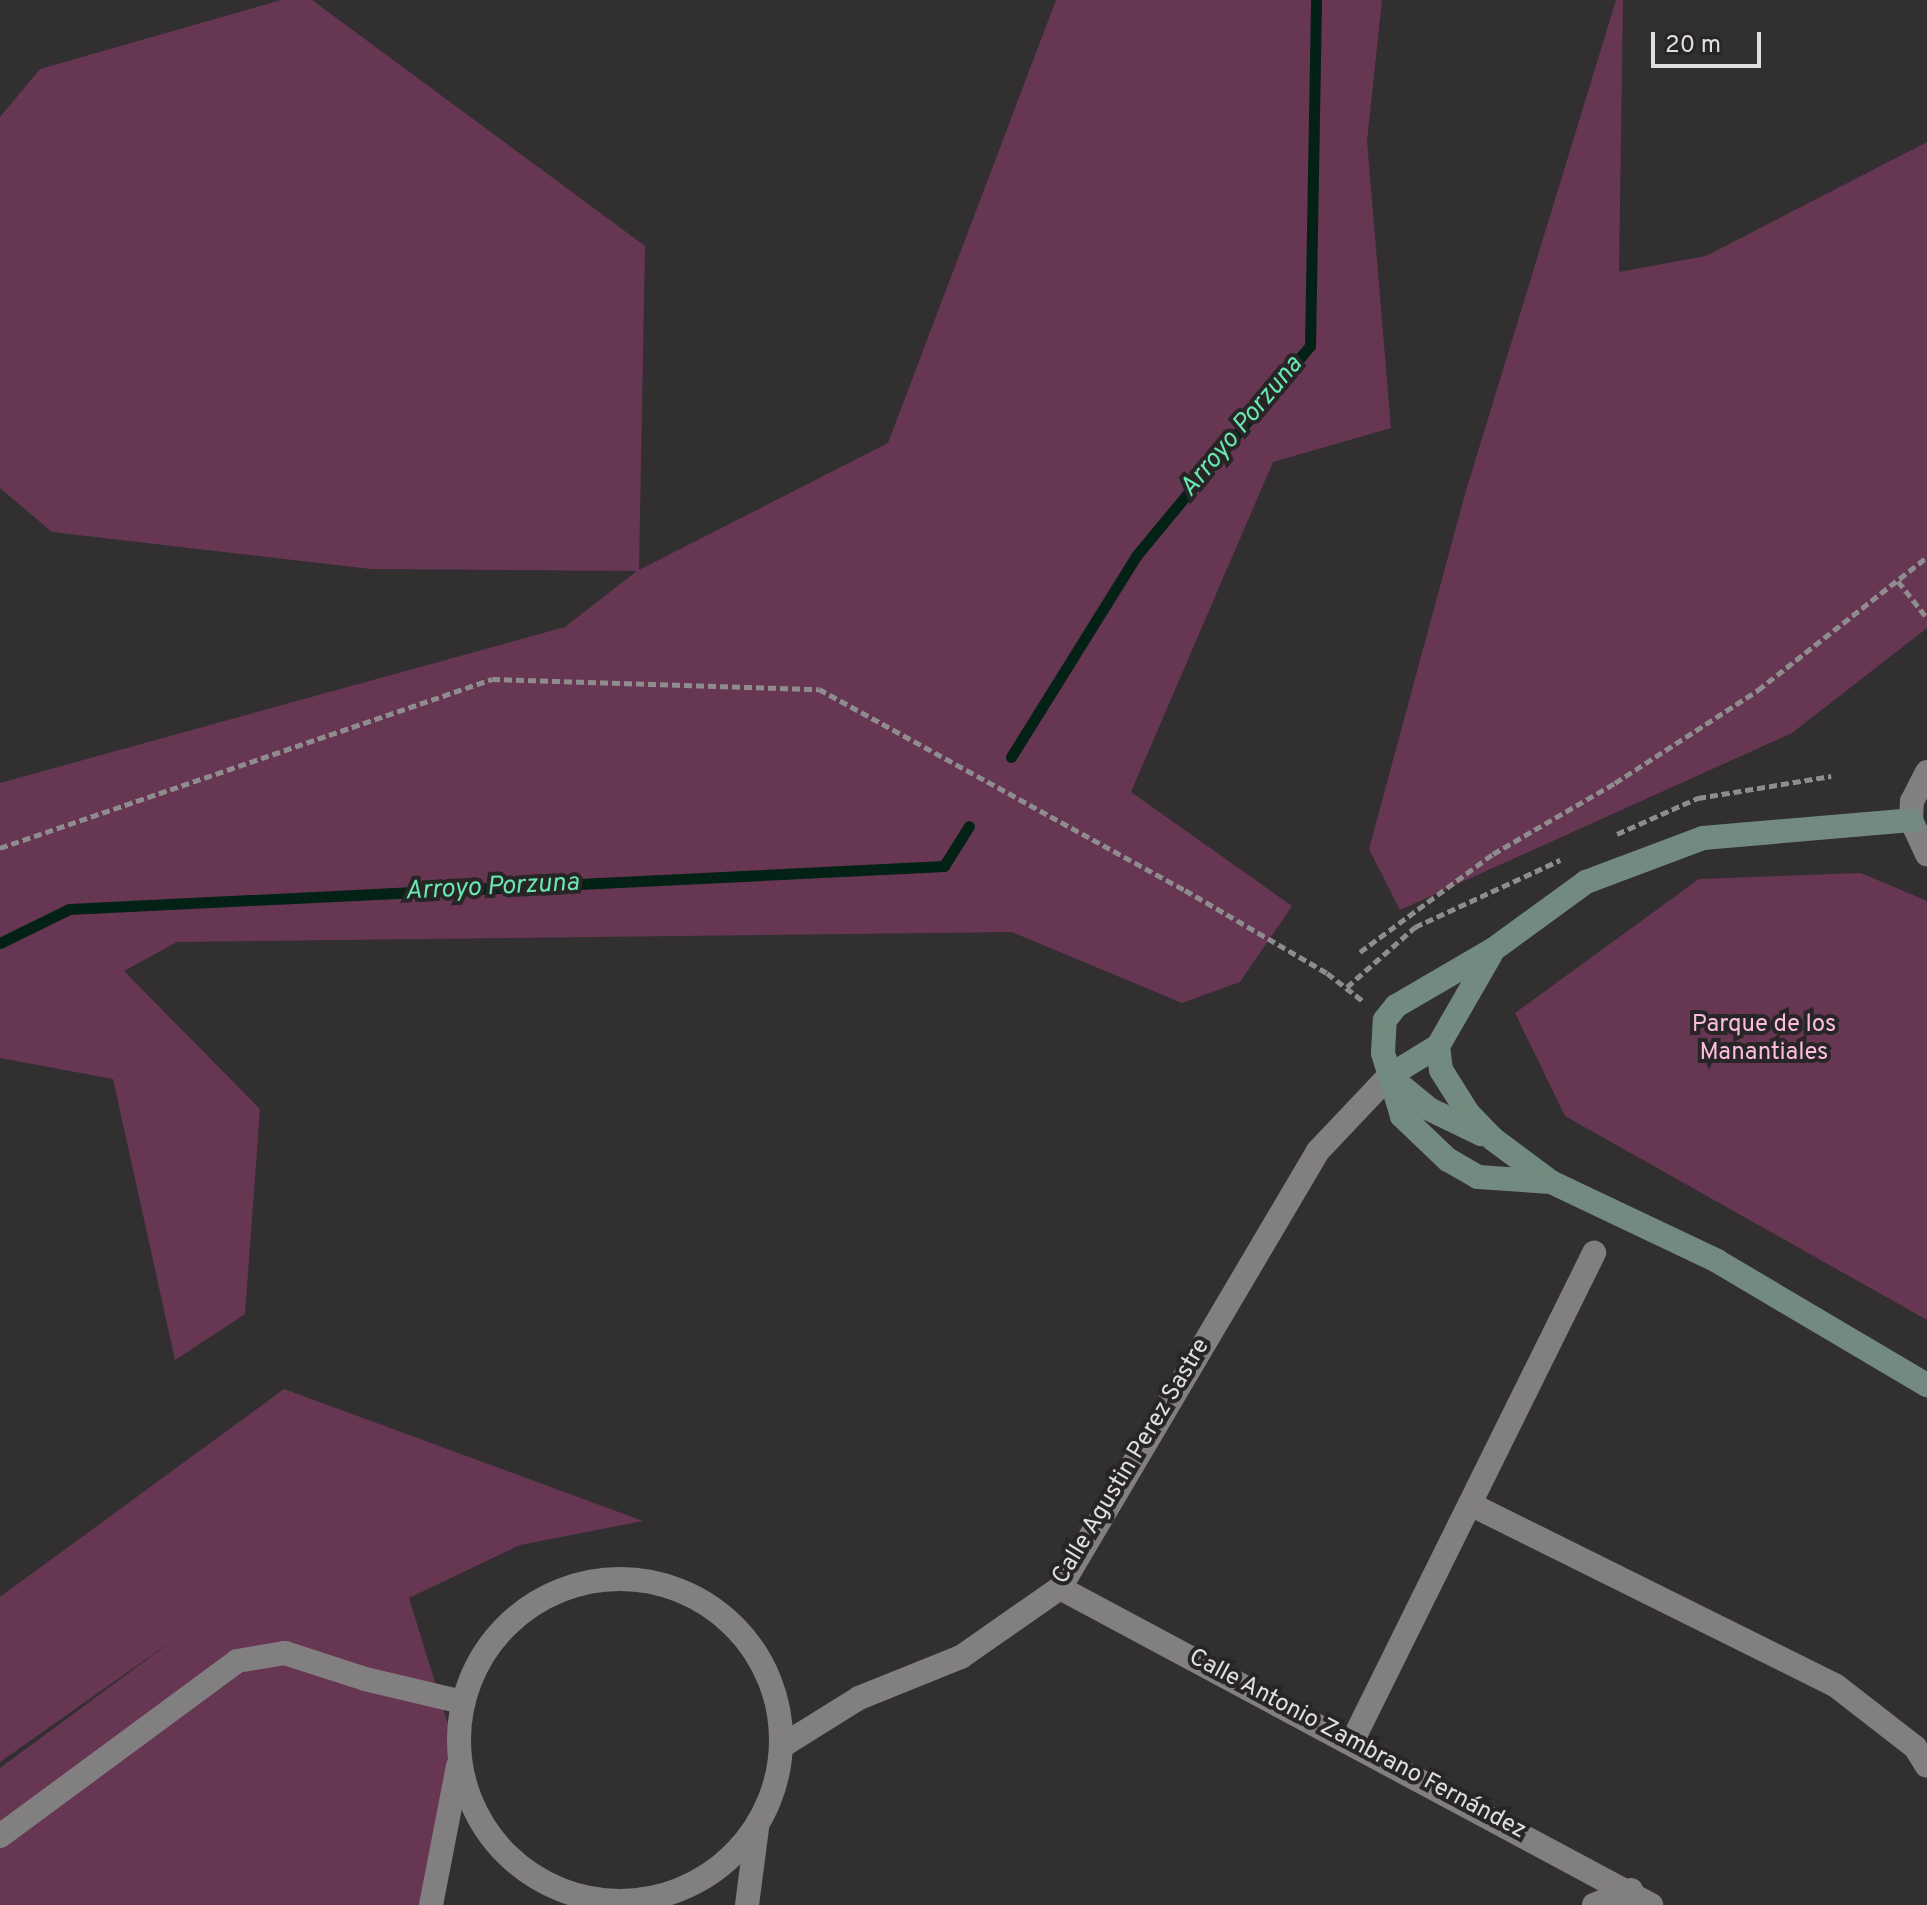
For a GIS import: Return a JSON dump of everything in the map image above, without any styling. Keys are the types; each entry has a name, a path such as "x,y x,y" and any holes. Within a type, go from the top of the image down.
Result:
{"street":[{"path":"1927,772 1912,801 1911,820 1927,854"},
{"path":"1551,1182 1478,1177 1448,1160 1402,1116 1383,1053 1385,1020 1396,1006 1494,949 1586,882 1703,838 1911,820"},
{"path":"1389,1076 1438,1046 1494,949"},
{"path":"1438,1046 1441,1070 1468,1113 1493,1139 1551,1182 1717,1261 1927,1385"},
{"path":"1389,1076 1429,1109 1493,1139"},
{"name":"Calle Agustin Perez Sastre","path":"782,1746 859,1698 961,1657 1060,1588 1318,1151 1389,1076"},
{"path":"1352,1742 1594,1253"},
{"path":"1470,1504 1835,1685 1915,1747 1927,1766"},
{"path":"431,1905 459,1760 462,1702 482,1653 517,1614 563,1588 615,1578 667,1585 703,1603 752,1646 776,1693 782,1746 775,1789 757,1828 724,1865 682,1890 634,1901 584,1898 538,1880 500,1849 473,1807 459,1760"},
{"name":"Calle Antonio Zambrano Fernández","path":"1060,1588 1631,1890 1651,1905"},
{"path":"0,1836 237,1661 285,1653 365,1679 462,1702"},
{"path":"747,1905 757,1828"},
{"path":"1594,1905 1631,1890"}],"path":[{"path":"1360,952 1493,854 1615,783 1758,690 1927,557"},
{"path":"1898,581 1927,618"},
{"path":"0,848 492,679 819,689 1314,966 1385,1020"}],"green space":[{"path":"281,0 312,0 645,246 639,570 888,443 1056,0 1382,0 1367,141 1391,428 1273,462 1131,792 1292,906 1240,982 1182,1003 1012,932 177,942 124,971 260,1109 245,1314 175,1360 113,1079 0,1058 0,783 565,627 637,571 371,569 52,532 0,488 0,117 40,69"},
{"path":"1616,0 1623,0 1619,272 1706,256 1927,142 1927,628 1792,733 1400,910 1369,849 1465,494"},
{"name":"Parque de los Manantiales","path":"1861,873 1927,901 1927,1320 1565,1116 1515,1013 1699,879"},
{"path":"284,1389 643,1521 520,1545 409,1598 459,1760 440,1905 0,1905 0,1768 176,1638 0,1762 0,1597"}],"waterway":[{"name":"Arroyo Porzuna","path":"1011,757 1136,556 1310,346 1316,0"},
{"name":"Arroyo Porzuna","path":"0,943 69,909 944,866 969,826"}]}
